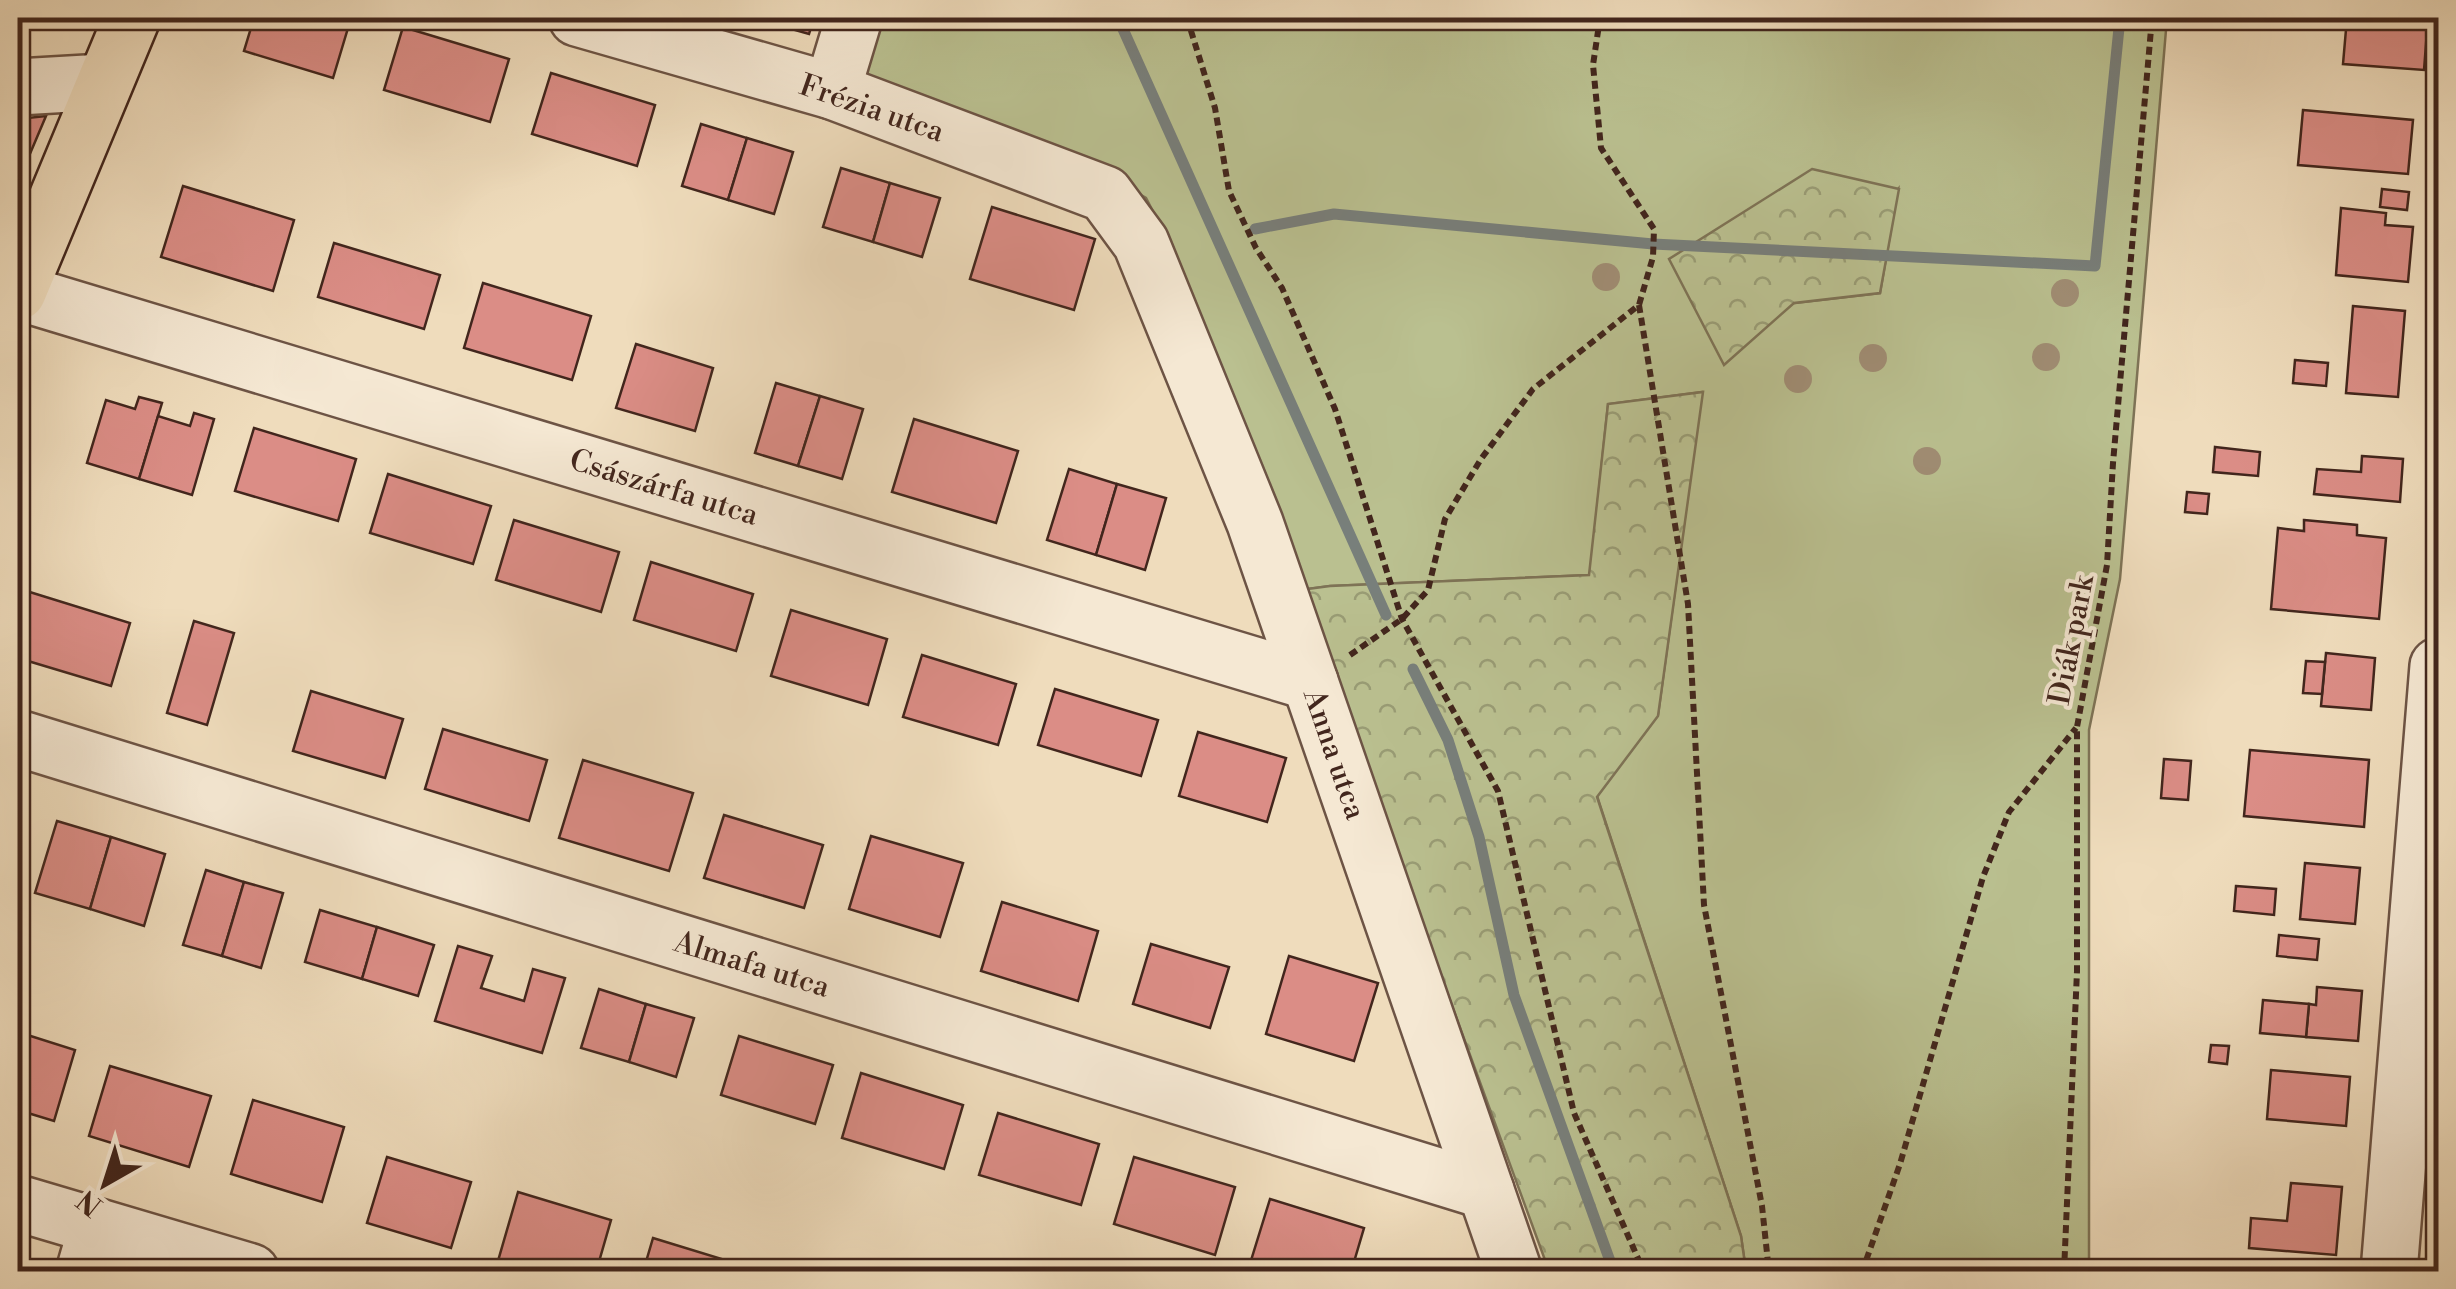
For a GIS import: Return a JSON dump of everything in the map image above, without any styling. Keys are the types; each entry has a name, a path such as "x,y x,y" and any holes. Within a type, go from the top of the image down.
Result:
{"main road":[{"path":"18,292 132,18"}],"street":[{"name":"Frézia utca","path":"577,18 832,91 1105,194 1141,243"},
{"path":"832,91 854,18"},
{"path":"18,88 104,82"},
{"name":"Anna utca","path":"1141,243 1255,524 1514,1272"},
{"name":"Császárfa utca","path":"18,292 1310,682"},
{"path":"2389,1272 2438,666"},
{"name":"Almafa utca","path":"18,738 1486,1190"},
{"path":"18,1203 90,1249 251,1272"}],"path":[{"path":"1187,18 1215,108 1230,191 1256,248 1282,288 1334,409 1402,619 1498,790 1574,1113 1644,1272"},
{"path":"1600,18 1593,65 1601,148 1654,229 1653,256 1640,305 1688,604 1704,905 1762,1206 1770,1272"},
{"name":"Diák park","path":"2064,1272 2077,971 2077,727 2108,565 2113,463 2152,18"},
{"path":"1310,682 1402,619 1428,590 1446,519 1481,459 1532,389 1640,305"},
{"path":"1862,1272 1900,1164 1983,877 2008,812 2077,727"}],"green space":[{"path":"877,18 2167,18 2120,579 2089,730 2089,1271 1746,1271 1741,1236 1597,796 1658,715 1702,392 1608,404 1590,575 1300,590 1180,264 1146,198 1065,152 877,98 859,71","holes":["1898,189 1880,293 1794,303"]},
{"path":"1812,169 1899,189 1880,293 1794,303 1724,365 1669,259"},
{"path":"1703,392 1658,716 1597,797 1741,1236 1746,1271 1549,1271 1300,590 1589,575 1608,404"}],"building":[{"path":"254,18 351,18 333,78 244,51"},
{"path":"779,18 814,18 809,34 777,25"},
{"path":"2347,18 2428,18 2424,70 2343,64"},
{"path":"403,27 509,59 490,122 384,90"},
{"path":"551,73 655,105 637,166 532,134"},
{"path":"2303,110 2413,120 2408,174 2298,165"},
{"path":"46,116 18,182 18,119"},
{"path":"701,124 747,138 728,200 682,186"},
{"path":"747,138 793,152 774,214 728,200"},
{"path":"841,168 890,183 873,242 823,227"},
{"path":"890,183 940,198 922,257 873,242"},
{"path":"183,186 294,220 273,291 161,257"},
{"path":"2382,189 2409,192 2407,210 2380,207"},
{"path":"992,207 1095,239 1074,310 970,279"},
{"path":"2341,208 2386,213 2385,225 2413,227 2408,282 2336,275"},
{"path":"334,243 440,275 424,329 318,297"},
{"path":"483,283 591,316 572,380 464,348"},
{"path":"2353,306 2405,311 2398,397 2346,393"},
{"path":"636,344 713,368 695,431 616,408"},
{"path":"2295,360 2328,363 2326,386 2293,383"},
{"path":"776,383 820,396 798,466 755,453"},
{"path":"820,396 863,409 842,479 798,466"},
{"path":"139,397 162,403 139,479 87,463 106,400 135,409"},
{"path":"194,413 214,419 192,495 139,479 158,416 190,426"},
{"path":"914,419 1018,451 996,523 892,492"},
{"path":"254,428 356,459 338,521 235,491"},
{"path":"2215,447 2260,452 2258,476 2213,472"},
{"path":"2362,456 2403,459 2400,502 2314,494 2317,469 2361,472"},
{"path":"1069,469 1117,484 1096,555 1047,540"},
{"path":"388,474 491,506 473,564 370,533"},
{"path":"1117,484 1166,498 1145,570 1096,555"},
{"path":"2187,492 2209,494 2207,514 2185,512"},
{"path":"514,520 619,552 601,612 496,580"},
{"path":"2304,520 2357,525 2357,535 2386,538 2379,619 2271,609 2278,528 2304,531"},
{"path":"651,562 753,594 736,651 634,620"},
{"path":"20,589 130,623 111,686 18,658"},
{"path":"791,610 887,639 868,705 771,676"},
{"path":"194,621 234,633 207,725 167,713"},
{"path":"2326,653 2375,658 2371,710 2321,706"},
{"path":"922,655 1016,684 998,745 903,717"},
{"path":"2306,661 2325,662 2322,694 2303,693"},
{"path":"1055,689 1158,720 1141,776 1038,745"},
{"path":"311,691 403,719 385,778 293,751"},
{"path":"443,729 547,760 529,821 425,789"},
{"path":"1198,732 1286,758 1267,822 1179,796"},
{"path":"2250,750 2369,760 2364,827 2244,816"},
{"path":"2164,759 2191,761 2188,800 2161,798"},
{"path":"583,760 693,793 669,871 559,838"},
{"path":"18,815 27,818 18,849"},
{"path":"724,815 823,845 804,908 704,878"},
{"path":"57,821 111,837 90,909 35,893"},
{"path":"871,836 963,863 940,937 849,909"},
{"path":"111,837 165,854 144,926 90,909"},
{"path":"2305,863 2360,868 2355,924 2300,919"},
{"path":"206,870 244,882 222,956 183,945"},
{"path":"244,882 283,893 261,968 222,956"},
{"path":"2236,886 2276,889 2274,915 2234,911"},
{"path":"1002,902 1098,931 1078,1001 981,971"},
{"path":"320,910 377,927 362,979 305,962"},
{"path":"377,927 434,945 418,996 362,979"},
{"path":"2279,935 2319,939 2317,960 2277,956"},
{"path":"1151,944 1229,967 1210,1028 1133,1004"},
{"path":"458,946 492,956 481,988 524,1001 533,969 565,978 542,1053 435,1021"},
{"path":"1289,956 1378,983 1354,1061 1266,1034"},
{"path":"2317,987 2362,991 2358,1041 2306,1037 2309,1004 2316,1005"},
{"path":"599,989 646,1004 629,1062 581,1048"},
{"path":"2263,1000 2309,1004 2306,1037 2260,1033"},
{"path":"646,1004 694,1018 676,1077 629,1062"},
{"path":"18,1032 75,1050 54,1121 18,1110"},
{"path":"739,1036 833,1065 815,1124 721,1095"},
{"path":"2211,1045 2229,1046 2227,1064 2209,1062"},
{"path":"110,1066 211,1096 189,1167 89,1136"},
{"path":"2271,1070 2350,1077 2346,1126 2267,1119"},
{"path":"861,1073 963,1105 944,1169 842,1138"},
{"path":"253,1100 344,1127 322,1202 231,1174"},
{"path":"998,1113 1099,1144 1081,1205 979,1175"},
{"path":"387,1157 471,1182 451,1248 367,1223"},
{"path":"1134,1157 1235,1187 1215,1255 1114,1224"},
{"path":"2291,1183 2342,1187 2336,1255 2249,1248 2251,1218 2287,1221"},
{"path":"518,1192 611,1220 596,1272 533,1272 498,1261"},
{"path":"1270,1199 1364,1228 1351,1272 1265,1272 1249,1267"},
{"path":"653,1238 748,1267 747,1272 643,1272"}],"waterway":[{"path":"1118,18 1386,615"},
{"path":"1255,229 1334,214 1653,244 2095,266 2120,18"},
{"path":"1413,669 1448,740 1479,837 1514,995 1614,1272"}]}
